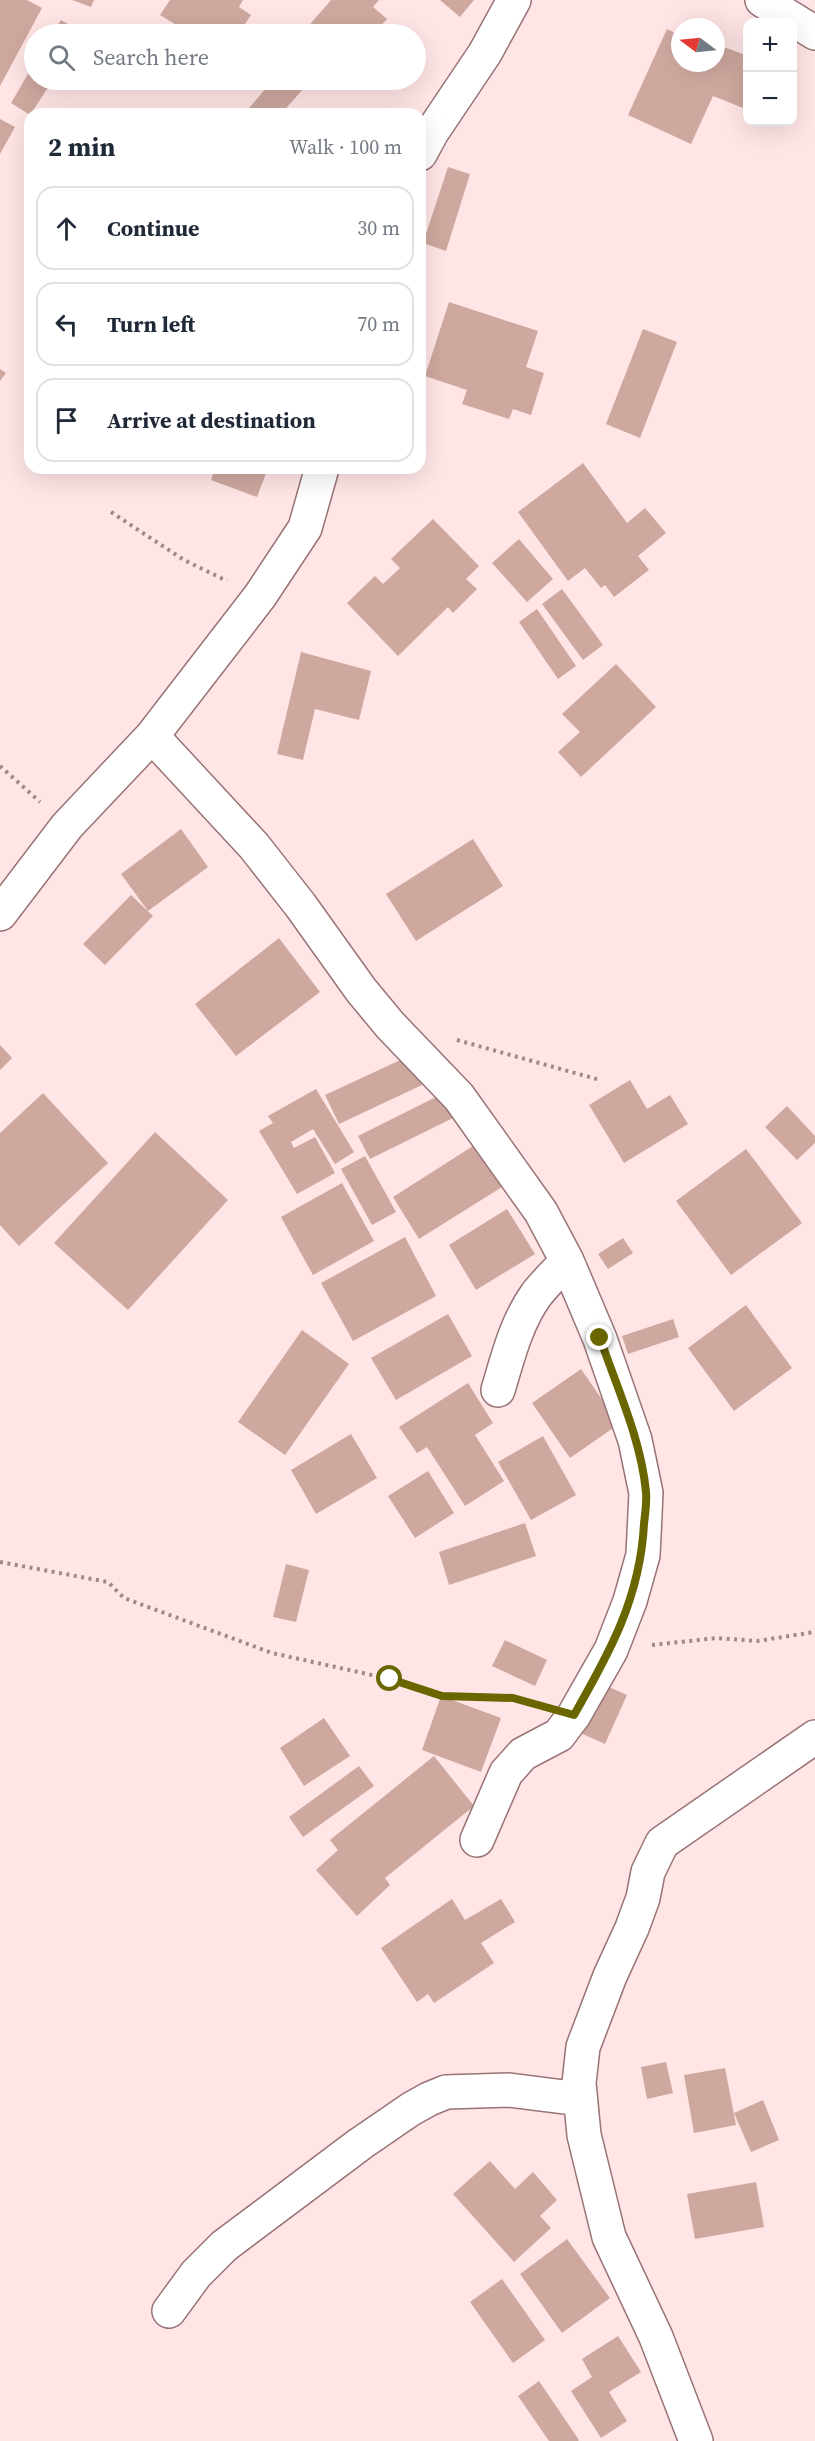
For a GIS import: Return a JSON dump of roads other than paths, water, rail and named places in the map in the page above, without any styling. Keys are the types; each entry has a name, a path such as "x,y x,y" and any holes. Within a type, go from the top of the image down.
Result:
{"street":[{"path":"426,143 485,53 514,0"},
{"path":"762,0 815,33"},
{"path":"0,914 67,826 152,736 260,596 305,528 320,474"},
{"path":"152,736 254,846 301,906 361,990 390,1025 459,1097 541,1212 567,1261 600,1338 635,1440 646,1492 643,1555 630,1601 611,1650 574,1715 559,1735 523,1754 506,1773 477,1840"},
{"path":"498,1390 519,1324 527,1309 537,1294 567,1261"},
{"path":"696,2441 656,2337 609,2237 584,2135 579,2083 583,2047 609,1976 632,1928 655,1854 668,1837 815,1737"},
{"path":"169,2311 196,2274 224,2246 360,2144 429,2099 446,2092 509,2090 580,2099"}]}
